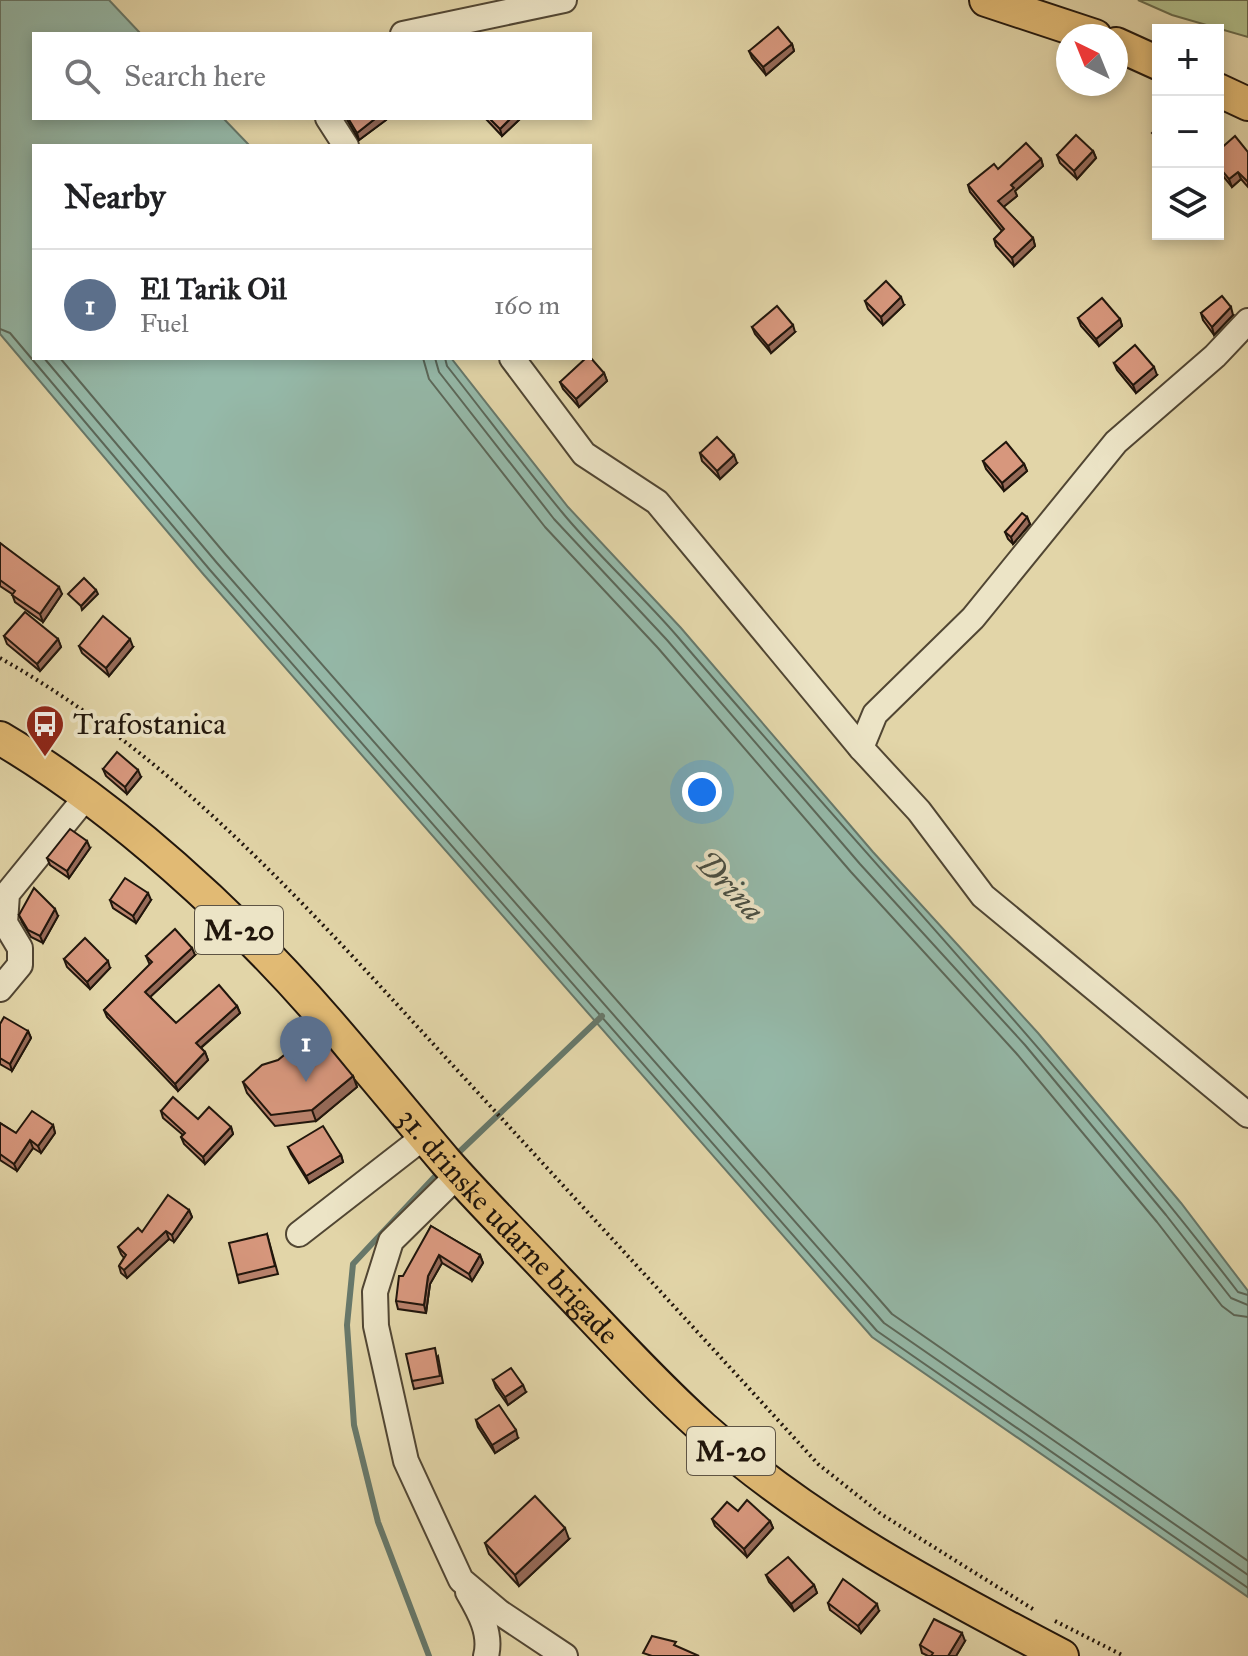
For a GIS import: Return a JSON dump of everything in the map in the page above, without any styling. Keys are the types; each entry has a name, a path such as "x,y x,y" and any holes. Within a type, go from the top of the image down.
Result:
{"main road":[{"path":"986,0 1059,24"},
{"path":"1128,49 1152,60"},
{"path":"1224,93 1248,104"},
{"name":"31. drinske udarne brigade","path":"0,738 135,834 236,926 324,1017 446,1161 648,1376 762,1477 896,1567 1062,1656"}],"street":[{"path":"415,32 465,24 550,0 564,0"},
{"path":"329,120 345,144"},
{"path":"861,748 875,714 973,618 1116,442 1215,356 1248,321"},
{"path":"514,360 584,454 657,502 861,748 919,811 983,896 1248,1115"},
{"path":"0,989 20,965 20,948 5,923 7,894 86,797"},
{"path":"299,1234 446,1161"},
{"path":"446,1161 391,1241 375,1292 376,1326 406,1461 482,1618 488,1647 486,1656"},
{"path":"461,1580 529,1634 565,1656"}],"path":[{"path":"0,658 38,679 150,762 271,870 818,1464 881,1514 1038,1612"},
{"path":"1050,1618 1124,1656"}],"green space":[{"path":"1138,0 1248,0 1248,37 1224,30 1224,24 1203,24"}],"water":[{"name":"Drina","path":"0,0 109,0 139,32 32,32 32,120 225,120 248,144 32,144 32,360 453,360 568,507 681,628 873,852 1038,1033 1181,1203 1248,1291 1248,1597 872,1337 204,575 0,334"}],"building":[{"path":"778,27 792,44 763,67 749,51"},
{"path":"349,120 373,120 357,133"},
{"path":"491,120 509,120 500,129"},
{"path":"1076,135 1093,151 1074,171 1057,155"},
{"path":"1235,136 1248,152 1248,182 1238,172 1229,179 1224,173 1224,146"},
{"path":"1026,143 1041,159 998,201 1033,238 1012,258 994,239 1004,229 968,185 994,164 998,169"},
{"path":"886,281 901,297 881,317 865,301"},
{"path":"1222,296 1231,307 1212,327 1201,313"},
{"path":"1102,298 1120,319 1096,339 1078,318"},
{"path":"777,306 793,325 768,346 752,327"},
{"path":"1135,345 1154,367 1133,385 1114,363"},
{"path":"592,359 604,373 576,399 560,382 584,360"},
{"path":"717,437 734,455 717,471 700,453"},
{"path":"1006,442 1024,464 1002,483 983,461"},
{"path":"1022,513 1027,517 1011,537 1005,532"},
{"path":"0,543 59,587 40,614 12,595 15,591 0,580"},
{"path":"84,578 96,590 81,606 68,594"},
{"path":"25,612 58,639 37,664 4,636"},
{"path":"103,616 130,639 106,668 79,646"},
{"path":"117,752 138,770 125,787 103,769"},
{"path":"70,829 87,841 67,871 47,858"},
{"path":"125,878 148,893 133,916 110,900"},
{"path":"34,888 55,909 40,936 28,930 19,915"},
{"path":"175,929 192,948 145,992 176,1023 219,985 237,1006 196,1043 205,1052 175,1084 104,1010 152,962 146,956"},
{"path":"85,938 108,961 87,982 64,959"},
{"path":"4,1017 28,1031 10,1064 0,1058 0,1024"},
{"path":"315,1030 353,1076 312,1110 271,1115 243,1082 262,1065 278,1060"},
{"path":"173,1097 198,1119 209,1107 231,1127 203,1157 181,1137 185,1133 161,1111"},
{"path":"32,1111 53,1125 38,1146 30,1140 14,1164 0,1154 0,1123 16,1133"},
{"path":"323,1126 341,1155 306,1176 288,1147"},
{"path":"168,1195 189,1210 172,1235 166,1231 124,1270 119,1266 126,1255 118,1247 138,1228 142,1232"},
{"path":"431,1226 480,1255 469,1274 439,1255 428,1276 424,1305 396,1301 399,1276 403,1276"},
{"path":"267,1234 275,1266 237,1275 229,1243"},
{"path":"435,1348 440,1376 412,1381 406,1354"},
{"path":"511,1368 523,1385 505,1397 493,1380"},
{"path":"499,1405 516,1430 492,1445 476,1420"},
{"path":"535,1496 565,1528 515,1575 485,1543"},
{"path":"747,1500 770,1521 744,1549 712,1519 727,1502 738,1511"},
{"path":"788,1557 814,1585 791,1604 766,1575"},
{"path":"843,1579 877,1604 858,1626 828,1603"},
{"path":"934,1619 962,1633 948,1656 931,1656 933,1653 920,1645"},
{"path":"652,1636 676,1642 674,1645 699,1656 652,1656 643,1653"}],"waterway":[{"path":"454,1157 602,1016"},
{"path":"429,1656 378,1522 354,1425 347,1325 353,1264 440,1171"}],"place":[{"name":"Trafostanica","path":"45,758"},
{"name":"El Tarik Oil","path":"306,1082"}]}
